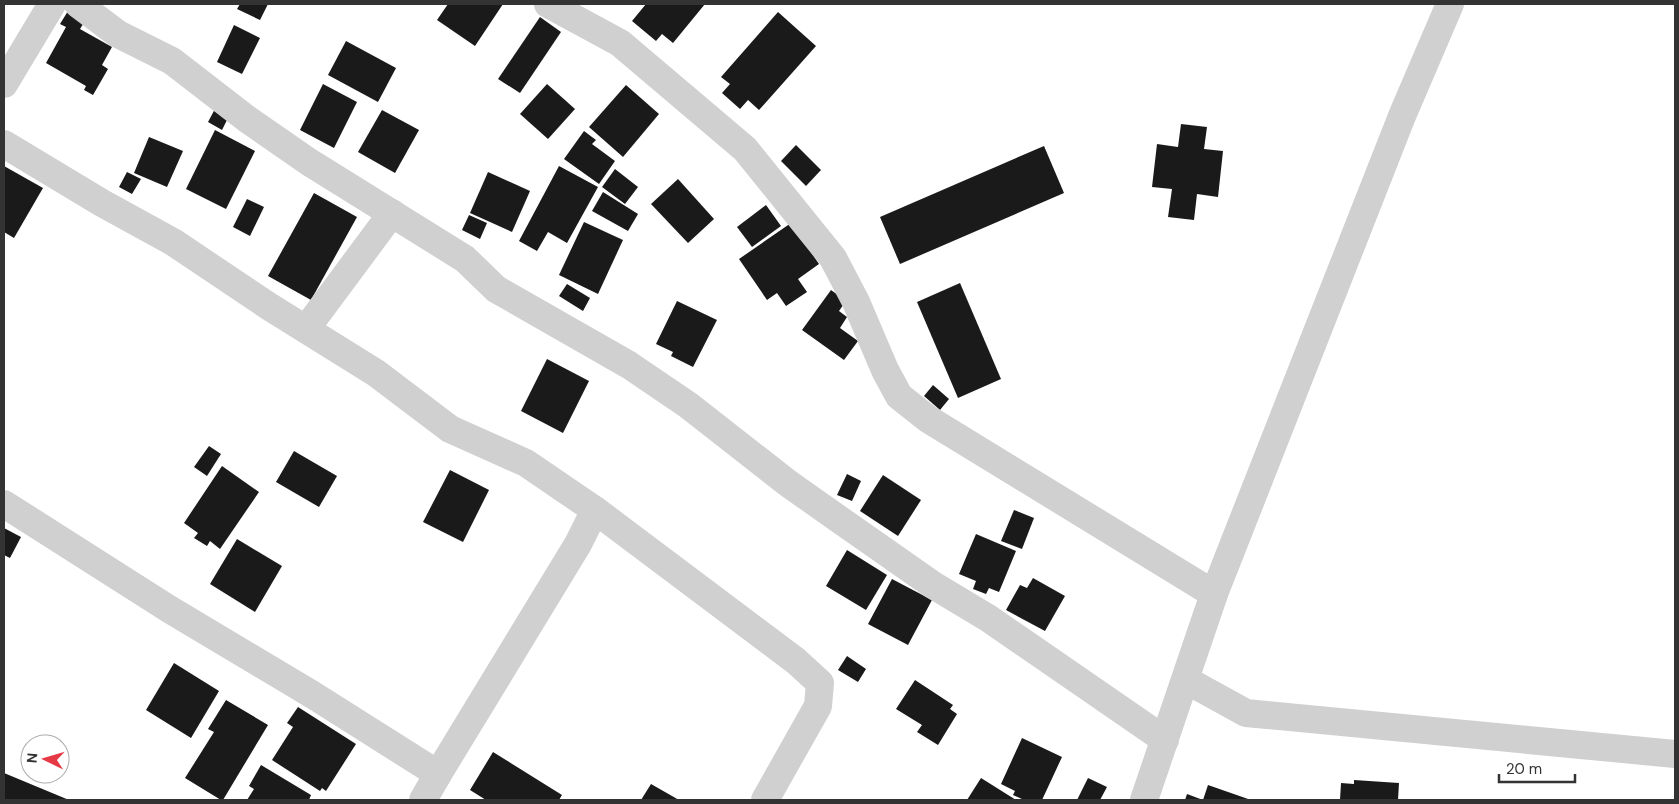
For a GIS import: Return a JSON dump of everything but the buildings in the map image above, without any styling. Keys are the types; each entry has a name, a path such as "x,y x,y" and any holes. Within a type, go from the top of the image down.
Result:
{"street":[{"path":"4,84 52,4"},
{"path":"78,4 118,34 172,62 247,119 309,162 465,259 496,288 629,364 688,405 789,484 842,522 934,585 988,618 1165,740"},
{"path":"548,4 620,43 745,148 833,258 856,302 885,370 899,396 928,419 1214,594"},
{"path":"1144,800 1214,594 1402,116 1450,4"},
{"path":"4,144 102,203 173,242 376,373 450,429 526,463 595,510 796,661 820,683 818,706 765,800"},
{"path":"306,329 392,212"},
{"path":"4,504 169,610 304,690 438,774"},
{"path":"423,800 578,544 595,510"},
{"path":"1186,680 1246,713 1675,754"}]}
